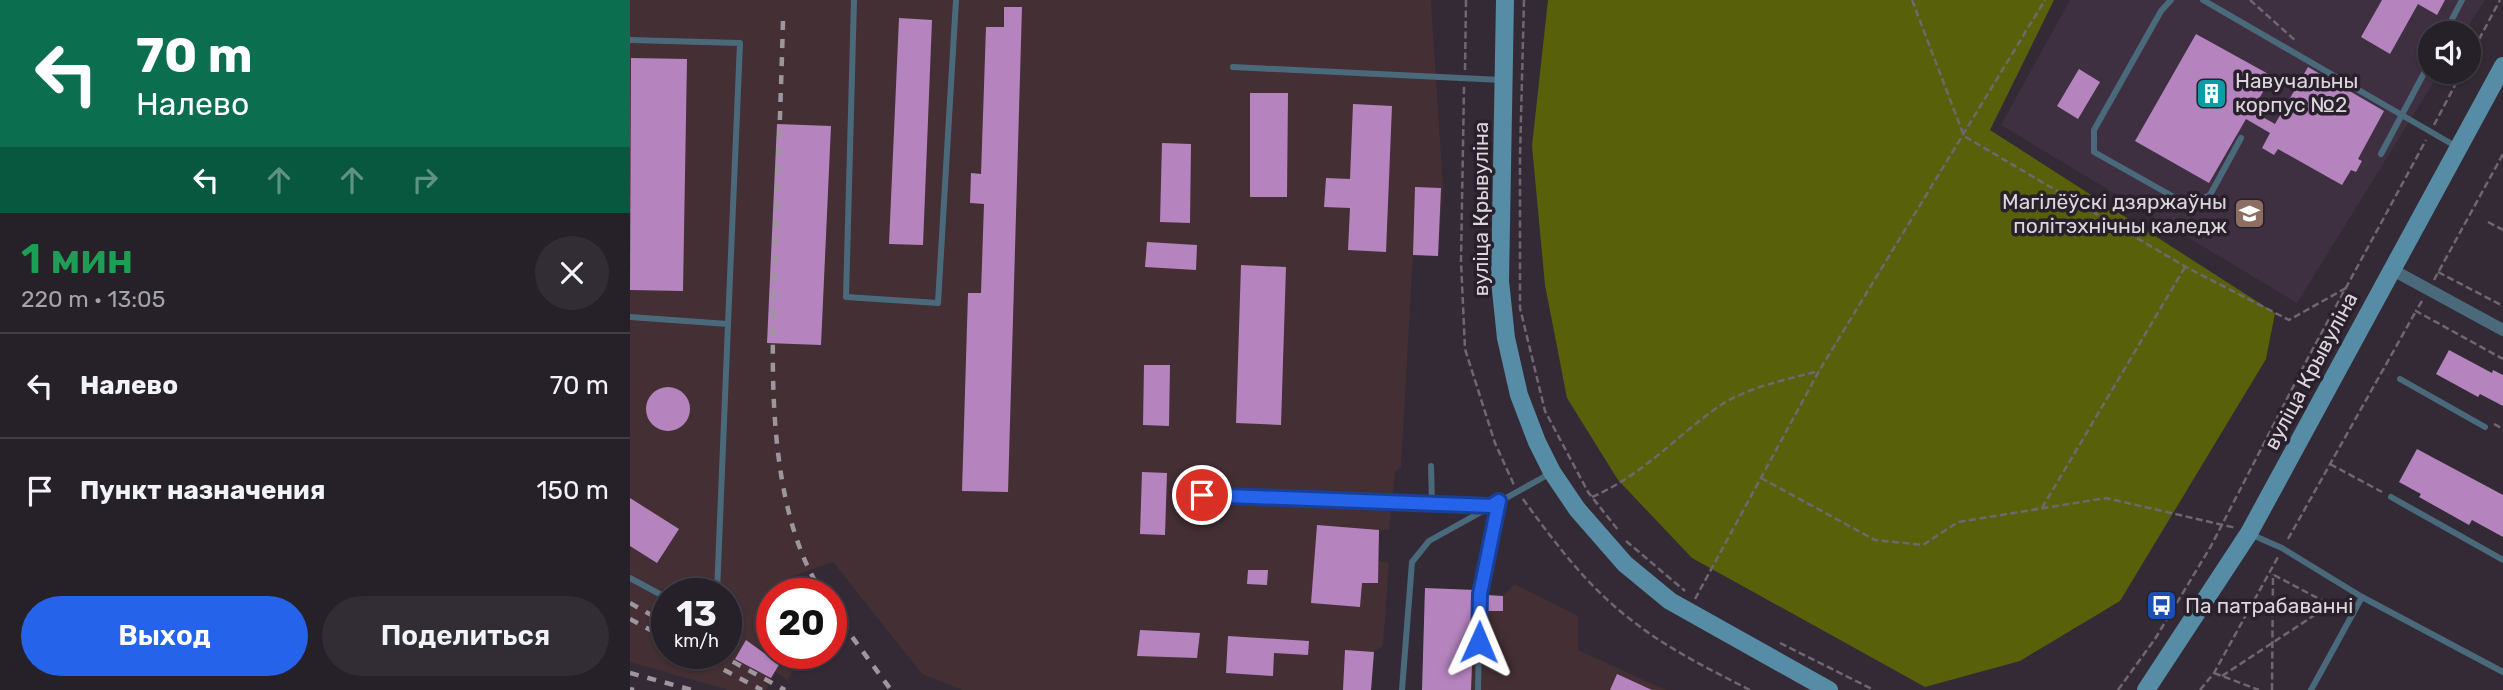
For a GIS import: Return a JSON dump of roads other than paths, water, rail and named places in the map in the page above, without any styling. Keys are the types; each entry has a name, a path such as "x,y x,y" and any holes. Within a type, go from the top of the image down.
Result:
{"main road":[{"name":"вуліца Крывуліна","path":"1505,0 1500,281 1506,338 1519,395 1552,472 1577,509 1625,565 1670,601 1829,690"},
{"name":"вуліца Крывуліна","path":"2146,690 2249,533 2503,66"}],"street":[{"path":"2392,269 2503,330"}],"lane":[{"path":"854,0 846,297 938,303 956,0"},
{"path":"2171,0 2161,11 2094,130 2094,152 2188,205 2210,195 2241,138"},
{"path":"2203,0 2459,148"},
{"path":"2451,21 2462,0"},
{"path":"630,40 740,43 718,578"},
{"path":"1233,67 1504,80"},
{"path":"2381,154 2418,84"},
{"path":"630,317 729,324"},
{"path":"2400,379 2485,427"},
{"path":"1431,466 1432,504"},
{"path":"1402,690 1412,562 1429,541 1552,472"},
{"path":"1175,493 1491,506"},
{"path":"2391,497 2503,560"},
{"path":"1478,690 1480,594 1499,501"},
{"path":"2249,533 2282,548 2362,597 2503,672"},
{"path":"630,578 651,589"},
{"path":"2311,690 2362,597"}],"railway":[{"path":"783,21 773,327 775,421 780,468 789,513 803,555 814,578"},
{"path":"630,603 651,615"},
{"path":"630,619 651,630"},
{"path":"847,630 891,690"},
{"path":"742,667 785,690"},
{"path":"722,669 762,690"},
{"path":"630,673 692,690"},
{"path":"630,689 634,690"}],"place":[{"name":"Навучальны корпус №2","path":"2212,93"},
{"name":"Магілёўскі дзяржаўны політэхнічны каледж","path":"2250,214"},
{"name":"Па патрабаванні","path":"2162,606"}]}
